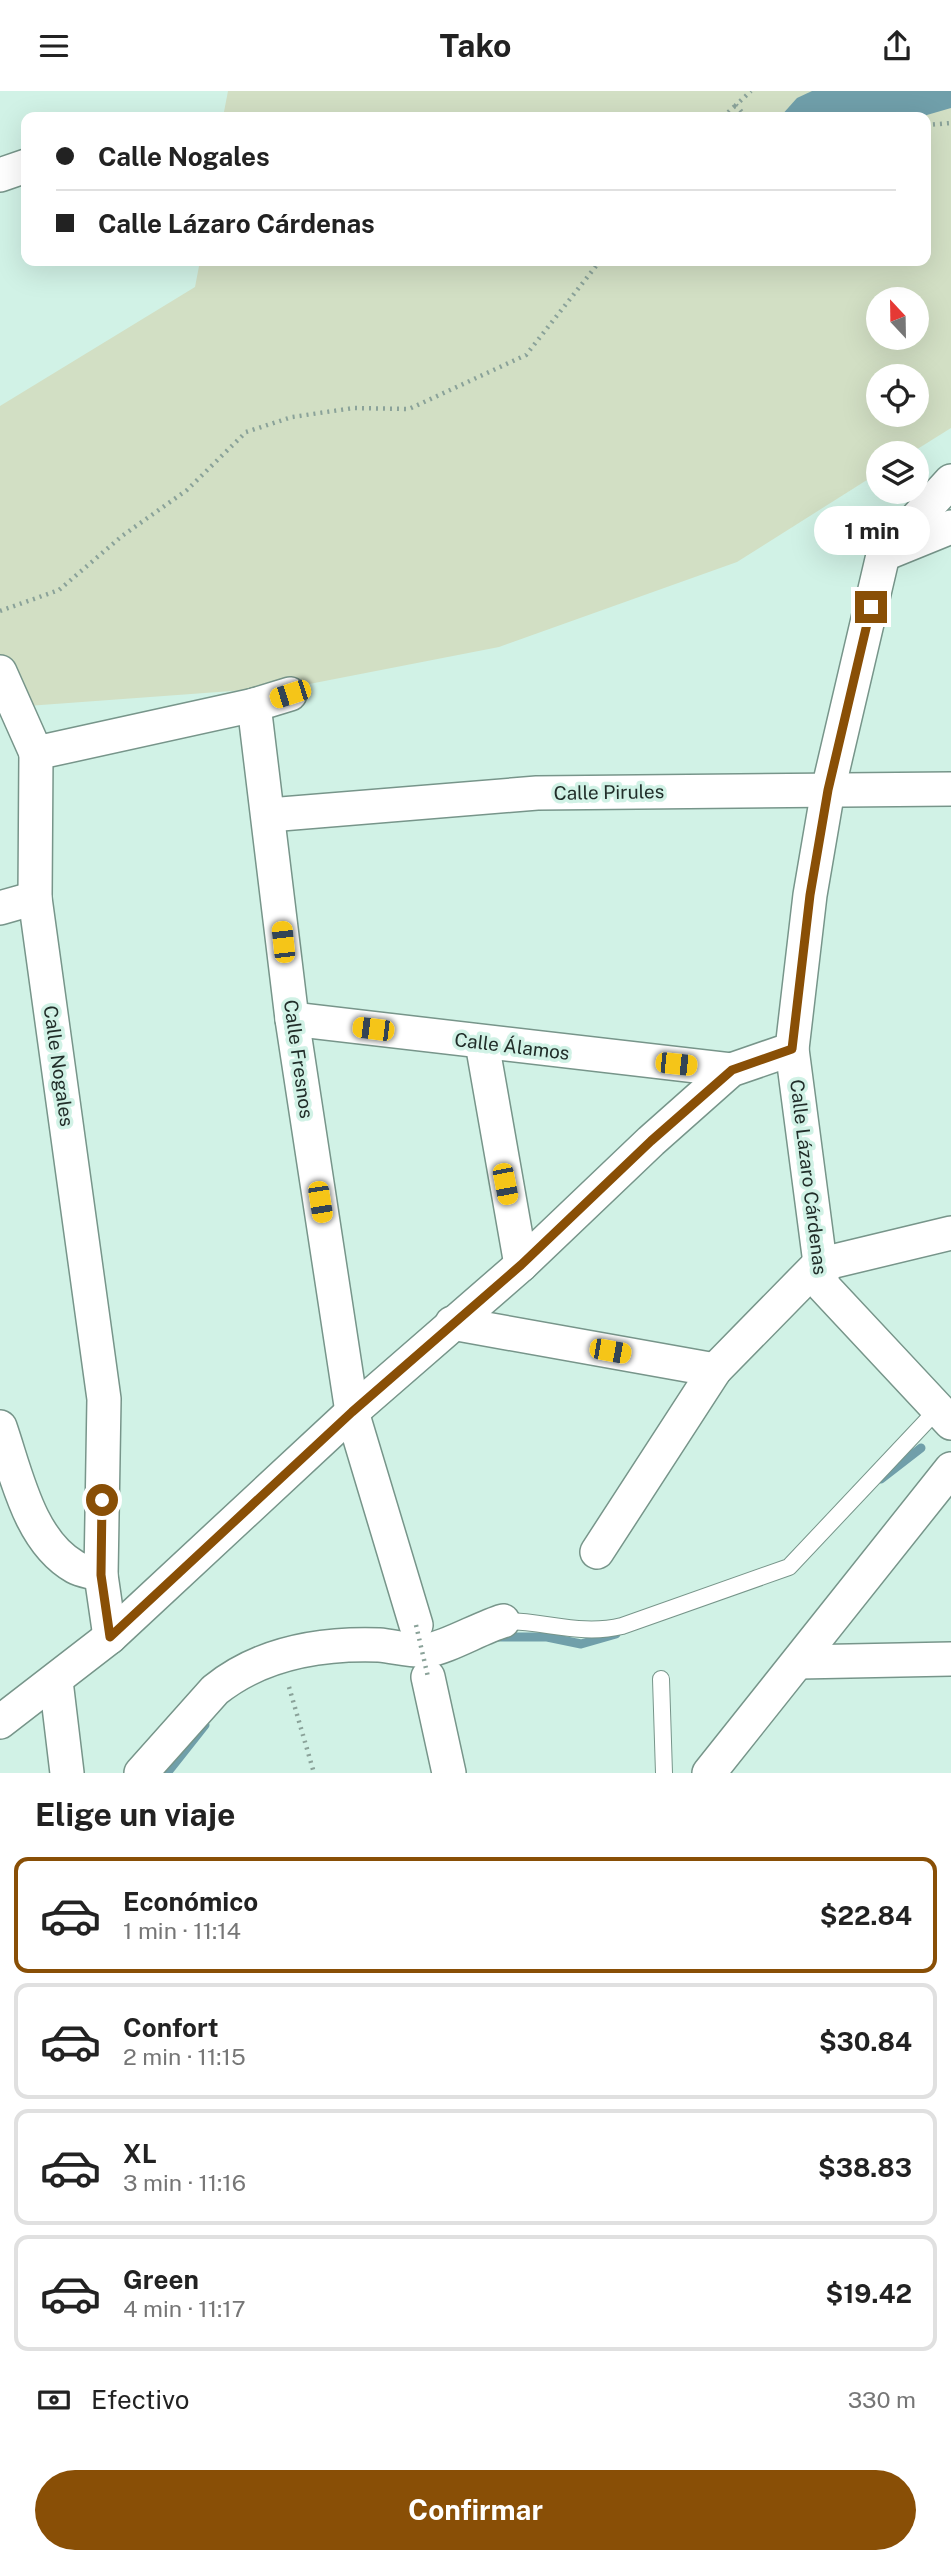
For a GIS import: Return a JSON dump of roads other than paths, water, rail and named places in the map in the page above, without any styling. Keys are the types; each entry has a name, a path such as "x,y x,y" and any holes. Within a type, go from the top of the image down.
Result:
{"street":[{"path":"0,175 21,168"},
{"path":"828,790 883,555 951,481"},
{"path":"883,555 951,527"},
{"path":"0,673 36,753 254,705 290,694"},
{"name":"Calle Fresnos","path":"254,705 292,1019 352,1412 416,1625"},
{"name":"Calle Nogales","path":"36,753 35,898 104,1399 101,1575 110,1637"},
{"name":"Calle Pirules","path":"269,815 537,793 951,789"},
{"name":"Calle Lázaro Cárdenas","path":"828,790 810,895 792,1049 818,1265 823,1286 835,1301 944,1417"},
{"path":"0,908 35,898"},
{"name":"Calle Álamos","path":"292,1019 732,1070"},
{"path":"482,1042 521,1265"},
{"path":"0,1722 110,1637 352,1412 521,1265 651,1141 732,1070 792,1049"},
{"path":"597,1552 715,1370 818,1265 951,1233"},
{"path":"452,1323 715,1370"},
{"path":"0,1427 35,1522 51,1548 75,1567 101,1575"},
{"path":"709,1773 951,1469"},
{"path":"141,1773 215,1690 229,1679 279,1655 320,1646 379,1645 429,1650 503,1621"},
{"path":"799,1661 951,1659"},
{"path":"428,1677 449,1773"},
{"path":"56,1681 67,1773"}],"lane":[{"path":"503,1621 526,1621 596,1632 622,1626 789,1567 944,1417"},
{"path":"661,1679 664,1773"}],"water":[{"path":"812,91 951,91 951,108 931,114 784,112 797,98"}],"waterway":[{"path":"881,1479 921,1448"},
{"path":"495,1637 547,1637 581,1644 616,1634"},
{"path":"167,1773 205,1725"}]}
